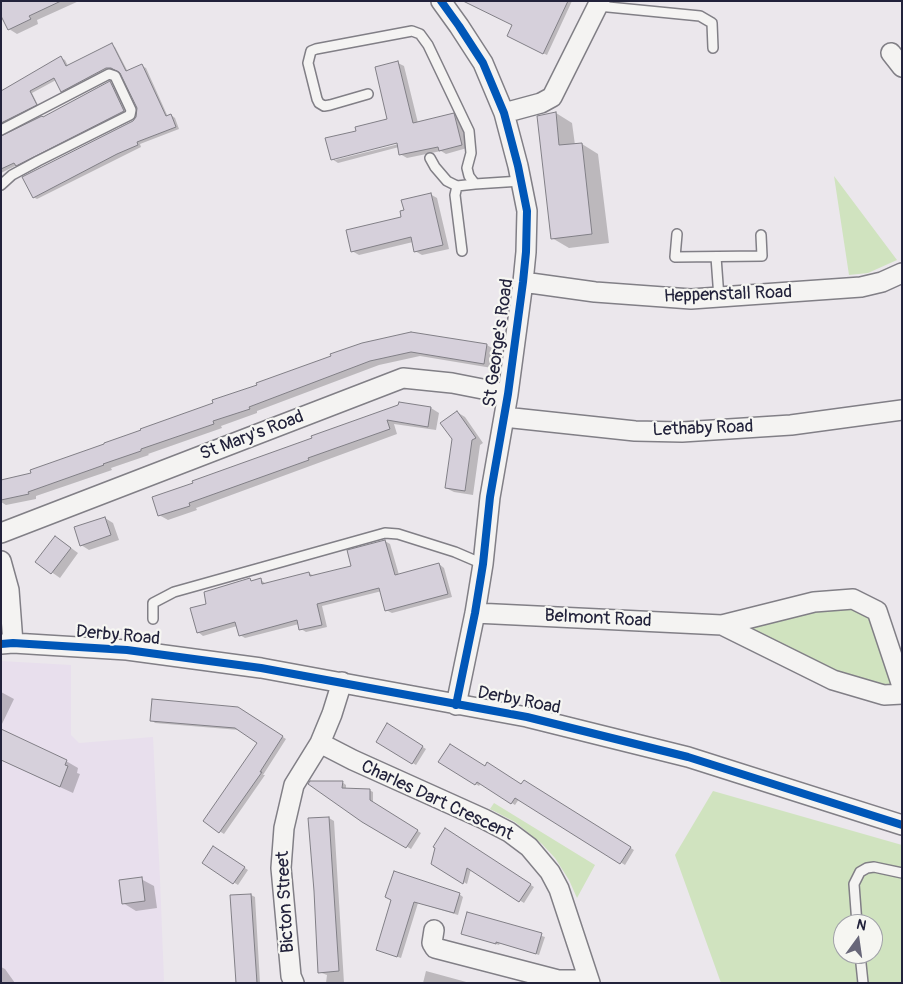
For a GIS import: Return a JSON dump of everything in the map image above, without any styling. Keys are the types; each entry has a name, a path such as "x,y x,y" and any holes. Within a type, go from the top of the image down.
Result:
{"street":[{"name":"St George's Road","path":"441,1 482,62 504,114 522,181 527,211 523,282 508,394 490,497 483,564 475,613 456,704"},
{"path":"504,114 541,103 552,97 599,4"},
{"name":"Heppenstall Road","path":"523,282 595,292 672,299 719,298 861,287 882,282 902,273"},
{"name":"St Mary's Road","path":"1,534 403,378 452,383 508,394"},
{"name":"Lethaby Road","path":"504,417 636,431 682,432 791,425 902,410"},
{"path":"1,561 9,590 7,644"},
{"name":"Belmont Road","path":"475,613 722,625 814,602 853,599 877,611 902,686"},
{"name":"Belmont Road","path":"722,625 832,680 884,695 902,694"},
{"name":"Derby Road","path":"7,644 127,650 269,669 527,717 688,757 902,825"},
{"name":"Bicton Street","path":"294,983 290,976 281,868 284,828 294,785 320,743 342,682"},
{"name":"Charles Dart Crescent","path":"320,743 353,760 484,819 509,832 529,847 550,872 559,889 590,982 558,980 435,948 432,943 434,930"}],"lane":[{"path":"599,4 700,16 712,23 713,48"},
{"path":"368,94 330,105 324,106 320,103 317,99 308,62 311,51 412,32 420,34 428,45 469,131 471,153 467,168 475,184"},
{"path":"1,130 109,74 115,76 131,110 130,115 38,160 1,184"},
{"path":"430,158 447,181 457,186 522,181"},
{"path":"457,186 455,198 462,250"},
{"path":"677,234 675,257 762,256 761,235"},
{"path":"716,257 719,298"},
{"path":"153,619 153,603 174,592 385,533 398,534 455,552 483,564"},
{"path":"856,914 854,884 860,872 874,867 902,873"},
{"path":"861,964 862,983"}],"shaded area":[{"path":"1,661 71,665 71,735 79,743 153,737 164,981 161,983 1,983"}],"green space":[{"path":"834,176 897,260 868,273 849,275"},
{"path":"814,602 877,612 902,687 884,695 723,625"},
{"path":"713,791 902,845 902,983 721,983 675,855"},
{"path":"494,803 595,865 577,898 569,880 555,858 542,844 515,822 490,809"}],"building":[{"path":"1,1 61,1 29,16 31,19 8,30 1,16"},
{"path":"463,1 568,1 543,54 507,36 512,25"},
{"path":"112,43 126,71 142,64 166,116 171,114 176,127 137,142 138,145 33,198 22,177 133,121 136,117 137,108 120,73 111,68 106,68 61,92 54,78 30,91 37,105 1,123 1,91 61,56 66,66"},
{"path":"398,61 413,123 454,113 462,145 439,151 438,147 399,155 397,143 331,160 325,138 356,131 355,127 387,119 375,67"},
{"path":"110,81 124,111 16,166 14,163 1,169 1,136 43,117"},
{"path":"556,112 559,145 582,143 592,234 551,239 537,116"},
{"path":"431,193 443,245 414,252 411,237 351,252 346,230 401,217 400,211 404,210 401,200"},
{"path":"411,332 487,344 484,364 411,352 370,361 249,407 250,409 213,421 214,424 141,449 141,451 28,492 29,494 1,500 1,480 31,473 30,470 213,403 212,400 257,385 256,383 331,356 330,354 362,343"},
{"path":"399,402 431,407 428,427 387,420 390,429 189,503 190,506 158,516 152,497 398,405"},
{"path":"457,411 476,438 472,440 465,491 445,488 452,439 440,423"},
{"path":"105,517 111,535 80,546 74,527"},
{"path":"55,536 71,548 51,574 35,562"},
{"path":"385,540 395,575 439,563 448,594 385,611 379,588 317,604 322,625 299,630 297,620 239,636 235,622 197,633 190,608 206,604 204,592 250,578 251,581 261,578 262,584 309,572 310,576 351,566 347,550"},
{"path":"152,699 238,707 283,736 260,772 262,772 219,833 203,821 257,743 235,728 150,721"},
{"path":"387,723 423,746 412,764 376,742"},
{"path":"1,729 67,760 65,765 68,766 60,787 1,760"},
{"path":"450,744 485,766 487,762 521,784 524,780 631,847 620,864 515,798 511,804 477,782 475,785 438,762"},
{"path":"310,781 343,781 342,788 370,789 370,800 418,830 406,848 362,822 308,784"},
{"path":"329,817 339,971 318,973 308,818"},
{"path":"445,828 531,884 519,902 467,868 463,884 431,864 435,848 433,847"},
{"path":"213,846 245,867 233,884 202,863"},
{"path":"394,871 460,893 454,913 414,902 397,957 376,950 391,900 385,897"},
{"path":"142,877 145,901 122,904 119,880"},
{"path":"251,894 257,983 236,983 230,895"},
{"path":"467,912 542,933 536,954 461,934"}],"cycle path":[{"path":"441,1 483,63 504,113 518,166 527,211 523,282 508,394 490,497 483,564 475,613 456,705"},
{"path":"1,644 13,643 127,650 261,668 527,717 688,757 902,825"}]}
